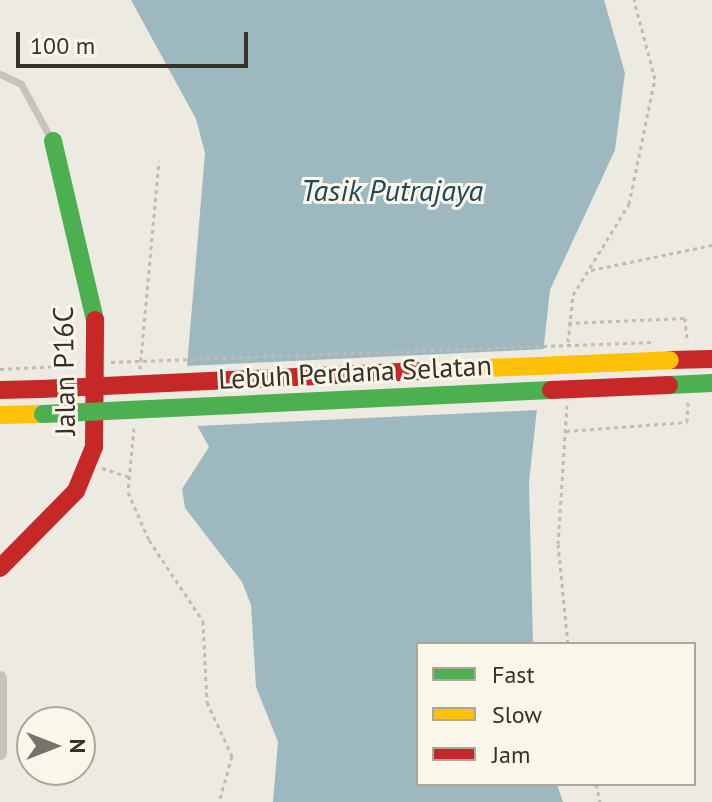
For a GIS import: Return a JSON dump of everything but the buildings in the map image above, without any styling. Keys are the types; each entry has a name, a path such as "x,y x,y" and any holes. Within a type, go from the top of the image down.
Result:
{"main road":[{"name":"Jalan P16C","path":"0,568 76,491 91,463 95,363 82,246 53,141"},
{"name":"Lebuh Perdana Selatan","path":"0,390 712,359"},
{"name":"Lebuh Perdana Selatan","path":"0,415 712,383"}],"street":[{"path":"0,678 0,753"}],"lane":[{"path":"0,74 21,84 53,141"}],"path":[{"path":"568,357 568,323 573,295 629,204 655,79 634,0"},
{"path":"139,379 159,161"},
{"path":"590,271 712,245"},
{"path":"0,369 141,360 687,341 685,318 568,323"},
{"path":"566,431 687,422 689,397"},
{"path":"567,402 558,544 568,642"},
{"path":"134,421 129,477 149,540 203,621 207,702 232,756 219,802"},
{"path":"91,463 129,477"}],"water":[{"name":"Tasik Putrajaya","path":"131,0 604,0 625,73 615,150 550,290 529,482 533,642 416,642 416,786 558,786 563,802 273,802 278,742 256,687 251,605 242,582 185,508 182,489 209,447 184,402 205,153 196,119"}],"pier":[{"path":"548,349 538,410 197,426 180,402 185,366"}],"traffic: fast":[{"path":"53,141 95,320"},
{"path":"669,385 712,383"},
{"path":"43,414 551,390"}],"traffic: slow":[{"path":"421,371 670,360"},
{"path":"0,415 43,414"}],"traffic: jam":[{"path":"0,568 76,491 94,447 95,320"},
{"path":"670,360 712,359"},
{"path":"41,389 421,371"},
{"path":"551,390 669,385"},
{"path":"0,390 41,389"}]}
